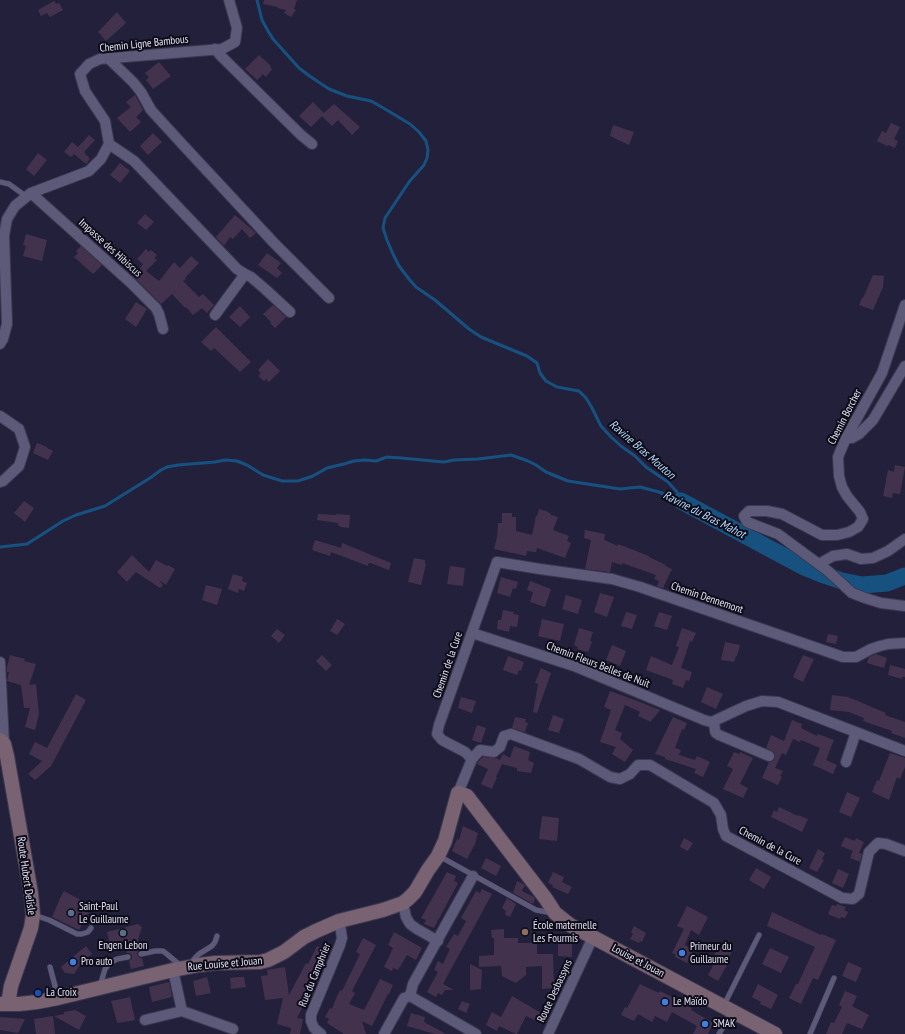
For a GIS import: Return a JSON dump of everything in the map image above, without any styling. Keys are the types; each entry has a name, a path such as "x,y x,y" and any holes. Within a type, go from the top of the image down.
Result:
{"main road":[{"name":"Route Hubert Delisle","path":"2,742 28,874 33,914 31,928 4,1004"},
{"name":"Rue Louise et Jouan","path":"4,1004 37,1002 58,998 183,968 216,963 260,962 268,960 284,952 310,934 339,921 383,910 403,903 415,892 438,856 445,841 458,793"},
{"name":"Louise et Jouan","path":"458,793 466,796 474,805 555,913 570,925 775,1034"}],"street":[{"name":"Chemin Ligne Bambous","path":"108,144 105,121 85,91 80,74 89,64 100,59 215,49 222,48 235,42 237,28 229,0"},
{"path":"215,49 300,135 312,144"},
{"path":"108,58 141,92 151,110 178,140 275,244 329,298"},
{"path":"0,344 7,324 4,236 7,219 15,206 29,195 89,171 101,159 108,144 134,161 237,269 266,289 290,312"},
{"name":"Impasse des Hibiscus","path":"29,195 41,202 152,303 159,314 162,329"},
{"path":"215,315 245,274"},
{"name":"Chemin Borcher","path":"905,305 882,373 846,438 838,457 839,476 842,487 847,496 860,512 863,519 858,527 849,532 837,535 822,535 782,514 767,511 749,511 744,516 747,522 778,534 828,571 852,593 881,602 905,606"},
{"path":"846,438 852,438 859,434 873,420 905,366"},
{"path":"0,416 19,429 25,447 19,466 0,482"},
{"path":"819,564 833,556 847,554 861,559 873,558 888,551 905,540"},
{"name":"Chemin de la Cure","path":"497,562 439,725 437,734 442,740 466,752 472,759 480,750 494,752 500,747 504,736 512,734 579,759 610,776 620,779 630,774 638,765 650,765 714,803 721,815 723,829 726,836 842,898 853,899 859,894 869,852 878,844 886,844 905,851"},
{"name":"Chemin Dennemont","path":"497,562 612,579 843,657 856,657 880,646 905,643"},
{"name":"Chemin Fleurs Belles de Nuit","path":"472,633 574,666 704,720 711,722 714,721"},
{"path":"0,662 2,742"},
{"path":"769,756 719,735 716,733 714,721 746,706 762,701 778,702 905,751"},
{"path":"846,762 856,732"},
{"path":"458,793 472,759"},
{"path":"410,996 413,984 473,876"},
{"path":"403,903 406,917 410,924 416,929 438,940"},
{"name":"Rue du Camphrier","path":"321,1034 314,1028 311,1015 340,945 342,938 339,921"},
{"name":"Route Desbassyns","path":"548,1034 593,937"},
{"path":"182,1011 183,968"},
{"path":"410,996 465,1031 476,1034"},
{"path":"384,1034 404,998 410,996"},
{"path":"145,1020 182,1011 233,1029"}],"lane":[{"path":"0,182 9,184 29,195"},
{"path":"438,856 536,910 555,913"},
{"path":"33,914 77,934 88,932 91,928"},
{"path":"719,1034 759,935"},
{"path":"141,954 162,951 183,968 199,954 212,946 217,936"},
{"path":"99,988 105,969 110,963 117,959 128,957"},
{"path":"50,966 58,998"},
{"path":"810,1034 834,978"}],"building":[{"path":"264,0 297,0 294,9 296,10 291,17 284,13 286,10 263,4"},
{"path":"54,1 56,4 59,3 63,10 50,17 47,13 41,16 38,10"},
{"path":"117,12 126,23 106,41 98,32"},
{"path":"259,55 271,66 270,67 272,69 266,77 263,74 257,80 245,69"},
{"path":"159,62 171,76 153,89 146,80 149,77 145,73"},
{"path":"135,95 143,110 136,117 141,122 130,132 117,118 131,107 126,102"},
{"path":"313,102 324,113 334,104 360,127 352,135 338,120 332,126 322,116 311,127 299,116"},
{"path":"891,123 900,127 894,139 898,141 895,148 877,141 882,131 886,133"},
{"path":"613,125 634,132 629,145 610,136"},
{"path":"153,133 162,142 148,155 140,146"},
{"path":"89,135 95,140 84,152 90,159 86,164 74,154 71,157 64,152 72,142 78,147"},
{"path":"38,153 47,160 34,176 26,169"},
{"path":"120,163 130,171 120,183 110,175"},
{"path":"145,214 154,222 146,230 137,223"},
{"path":"235,215 256,233 250,238 242,229 233,239 230,237 224,246 216,237"},
{"path":"26,234 47,240 42,261 23,256 26,246 23,245"},
{"path":"81,246 102,265 93,274 74,257 78,253 76,251"},
{"path":"146,249 149,252 151,250 157,255 154,258 157,260 146,271 159,281 174,262 180,268 191,256 199,263 183,281 199,297 203,294 214,305 207,313 202,308 193,315 172,294 161,304 134,277 143,264 137,259"},
{"path":"267,253 281,263 277,268 282,273 277,278 258,265"},
{"path":"873,275 884,276 883,287 873,310 859,305"},
{"path":"136,302 147,309 136,327 125,319"},
{"path":"273,305 286,317 275,328 263,314"},
{"path":"240,306 250,317 240,327 229,317"},
{"path":"216,327 251,362 240,372 214,348 211,351 201,342"},
{"path":"268,359 280,371 269,382 266,379 264,381 258,376 261,373 258,370"},
{"path":"37,443 53,451 48,460 33,453"},
{"path":"895,465 905,467 900,494 893,493 892,498 883,496 888,470 894,472"},
{"path":"24,501 34,508 25,522 14,513"},
{"path":"539,509 558,517 553,530 569,536 567,541 571,543 565,558 537,548 536,552 527,551 526,556 494,549 498,523 502,523 502,513 512,513 512,517 516,517 516,531 532,535"},
{"path":"318,514 350,515 349,528 341,527 338,523 317,520"},
{"path":"585,530 605,534 604,540 649,556 672,569 663,588 657,586 659,581 654,579 656,575 622,563 622,565 612,562 610,572 585,569 591,540 584,538"},
{"path":"315,540 341,548 342,543 391,563 389,570 370,563 368,566 331,552 330,556 312,550"},
{"path":"132,555 149,572 156,560 175,569 166,585 159,580 163,585 160,588 136,572 127,582 117,572"},
{"path":"414,558 425,560 426,564 421,585 408,582"},
{"path":"450,566 465,568 463,586 447,584"},
{"path":"233,574 243,577 242,581 247,583 244,591 239,589 238,593 228,589"},
{"path":"501,577 518,582 516,589 513,588 510,597 497,593"},
{"path":"530,581 551,589 545,607 530,602 533,592 527,590"},
{"path":"206,585 222,589 217,605 202,600"},
{"path":"600,593 614,597 607,617 594,612"},
{"path":"566,595 582,600 578,614 562,609"},
{"path":"503,610 514,612 513,614 519,615 517,627 510,626 509,632 497,629 498,620 501,620"},
{"path":"626,612 637,615 632,629 621,626"},
{"path":"659,612 672,616 667,630 654,626"},
{"path":"337,619 345,624 337,635 330,631"},
{"path":"542,619 564,624 560,641 538,636"},
{"path":"579,628 593,632 590,641 592,642 588,652 577,649 578,647 574,645"},
{"path":"682,628 696,633 692,642 690,641 681,668 692,672 689,681 686,680 683,688 672,684 673,680 646,670 651,656 672,665 679,647 676,646"},
{"path":"277,629 285,635 279,643 271,636"},
{"path":"828,634 838,636 836,644 826,642"},
{"path":"725,642 740,645 734,662 721,660"},
{"path":"612,645 626,651 620,666 606,660"},
{"path":"876,654 887,658 884,668 867,663 869,657"},
{"path":"10,655 36,664 29,685 36,684 39,714 35,730 25,727 30,708 24,708 21,685 7,681 9,672 7,672 7,667"},
{"path":"322,655 332,665 326,671 316,661"},
{"path":"803,655 814,659 803,682 793,677"},
{"path":"508,656 524,662 521,671 519,670 517,675 503,670"},
{"path":"890,665 905,669 905,677 902,677 902,679 888,675"},
{"path":"541,668 551,673 537,713 533,712 538,684 535,683"},
{"path":"707,687 723,694 716,709 701,702"},
{"path":"610,691 660,710 651,722 638,716 640,712 625,705 615,730 622,733 620,739 633,750 625,762 612,754 616,747 600,742 611,710 604,707"},
{"path":"76,694 86,700 51,766 35,780 28,774 42,761 29,754 35,742 47,748"},
{"path":"832,695 848,697 886,713 885,715 905,722 905,738 891,733 892,731 863,721 864,718 849,712 830,710"},
{"path":"461,697 476,701 472,713 458,708"},
{"path":"553,715 564,719 559,733 548,730"},
{"path":"515,717 526,719 525,722 528,723 525,732 512,728"},
{"path":"673,717 687,723 684,730 682,729 675,748 681,750 679,755 695,760 697,756 710,762 703,777 694,773 696,769 665,759 665,757 655,754"},
{"path":"792,720 802,724 801,728 817,736 818,734 834,740 826,760 837,765 833,774 813,765 820,748 801,740 800,742 793,739 786,755 782,753 775,768 783,771 778,785 762,778 769,762 773,761 775,758 774,752 766,748 771,735 784,741"},
{"path":"477,725 486,728 481,743 472,740"},
{"path":"514,746 530,752 528,760 534,763 531,773 517,771 517,768 502,764 492,789 481,784 488,769 477,764 478,762 483,757 496,758 500,760 503,754 510,758"},
{"path":"734,752 740,754 740,752 753,758 740,784 748,788 743,798 723,789 733,769 727,766"},
{"path":"890,753 905,758 905,767 900,779 897,777 889,800 872,792 877,780 879,781"},
{"path":"847,792 860,798 851,817 839,812"},
{"path":"779,807 808,819 802,832 771,817 774,810 777,812"},
{"path":"542,816 559,818 557,841 539,839"},
{"path":"463,826 478,833 475,844 467,859 452,851 457,839 459,840"},
{"path":"845,837 855,841 856,838 864,842 859,853 862,854 860,862 850,858 853,851 841,846"},
{"path":"684,838 693,843 688,851 680,847"},
{"path":"818,849 825,853 822,859 824,860 817,872 809,868"},
{"path":"486,858 501,866 496,876 481,868"},
{"path":"756,868 771,877 764,889 749,880"},
{"path":"838,869 849,874 843,888 832,883"},
{"path":"447,872 456,876 454,881 458,883 434,928 424,924 426,920 421,918"},
{"path":"553,872 564,877 562,882 572,887 568,894 552,887 553,885 548,883"},
{"path":"517,881 525,885 522,891 534,897 535,899 533,904 513,893"},
{"path":"482,889 492,894 443,984 454,990 445,990 442,995 438,993 436,997 427,992 438,972 434,970 438,961 443,964 450,949 446,947 454,934 458,936 466,921 461,918 476,891 480,893"},
{"name":"Saint-Paul Le Guillaume","path":"64,891 92,906 79,930 52,917"},
{"path":"507,898 516,904 510,917 505,915 506,911 502,908"},
{"path":"837,904 846,907 844,910 848,912 845,918 841,917 840,919 828,914 832,905 836,906"},
{"path":"687,906 708,917 699,935 691,930 685,945 693,950 687,963 675,957 676,955 672,953 684,929 677,926"},
{"path":"772,912 821,935 822,934 836,940 818,980 813,978 801,1004 789,998 796,984 798,984 815,947 767,926"},
{"path":"138,924 142,927 138,940 140,950 137,954 139,958 142,958 144,966 131,969 129,961 132,959 132,956 130,953 127,953 124,941 110,944 107,932"},
{"path":"634,926 646,933 642,942 640,941 639,943 630,939 633,934 631,932"},
{"path":"504,929 504,938 518,938 518,943 537,943 537,954 553,954 554,988 542,989 542,966 526,967 526,975 516,983 502,976 501,966 479,967 479,956 494,955 494,938 492,938 491,930"},
{"path":"394,932 422,948 416,960 407,955 398,970 393,968 392,971 384,967 393,948 388,945"},
{"path":"363,938 376,945 352,991 355,993 349,1004 364,1010 380,979 393,985 372,1026 362,1021 366,1034 344,1034 327,1023 329,1019 325,1017 330,1008 332,1009 340,990 342,991 360,954 356,952"},
{"path":"558,942 572,942 572,957 558,956"},
{"path":"323,944 332,948 326,961 323,960 305,992 304,997 307,998 297,1018 303,1019 300,1034 290,1034 291,1028 277,1024 283,998 265,1000 261,976 268,975 267,970 285,967 289,995 317,946 321,948"},
{"path":"723,944 733,949 728,959 730,960 718,981 708,975 716,960 712,958"},
{"name":"Pro auto","path":"86,946 92,954 81,963 74,974 65,973 61,967"},
{"path":"770,948 789,957 781,973 762,964"},
{"path":"848,962 862,968 856,982 842,976"},
{"path":"470,964 482,970 481,989 470,990"},
{"path":"207,977 211,993 196,996 193,981"},
{"path":"244,977 246,987 231,989 230,978"},
{"path":"169,982 172,997 152,1002 149,987"},
{"path":"640,984 659,993 660,991 678,1000 692,1008 691,1010 713,1023 708,1034 693,1034 697,1026 672,1012 667,1022 655,1016 652,1022 638,1014 634,1021 621,1015 625,1007 627,1008"},
{"path":"758,984 778,995 771,1009 760,1004 761,1002 752,997"},
{"path":"845,991 857,996 852,1006 869,1015 862,1029 847,1023 842,1034 826,1034 831,1022 834,1023 842,1007 839,1005"},
{"path":"512,996 541,1013 545,1004 553,1008 545,1025 526,1016 516,1034 499,1026 497,1031 486,1025 492,1012 501,1017"},
{"path":"130,997 135,1020 119,1023 117,1022 111,1001"},
{"path":"462,1001 470,1004 466,1013 458,1009"},
{"path":"75,1010 86,1016 79,1030 54,1016 64,1014 64,1012"},
{"path":"411,1013 425,1017 424,1022 446,1034 435,1034 407,1026"},
{"path":"53,1016 55,1034 36,1034 34,1019"},
{"path":"0,1017 25,1019 18,1033 0,1030"}],"waterway":[{"name":"Ravine Bras Mouton","path":"257,0 262,20 268,31 273,39 299,68 329,89 347,96 371,101 380,106 410,124 426,141 428,150 424,165 409,182 385,218 383,228 399,266 409,279 416,287 435,300 469,329 481,337 527,356 537,363 540,373 546,381 557,387 579,391 586,398 601,426 611,437 646,467 668,482 677,492 681,501"},
{"name":"Ravine du Bras Mahot","path":"0,547 27,544 63,521 76,515 105,506 167,467 225,460 237,461 247,465 263,475 282,481 298,481 313,476 327,468 354,461 376,461 387,457 444,462 511,455 528,461 546,472 568,481 620,489 640,487 659,492 681,501"},
{"name":"Ravine du Bras Mahot","path":"681,501 804,567 821,574 842,581 862,585 887,583 905,576"}],"place":[{"name":"Saint-Paul Le Guillaume","path":"71,913"},
{"name":"École maternelle Les Fourmis","path":"525,932"},
{"name":"Engen Lebon","path":"123,933"},
{"name":"Primeur du Guillaume","path":"682,953"},
{"name":"Pro auto","path":"73,962"},
{"name":"La Croix","path":"38,993"},
{"name":"Le Maïdo","path":"665,1002"},
{"name":"SMAK","path":"705,1024"}]}
